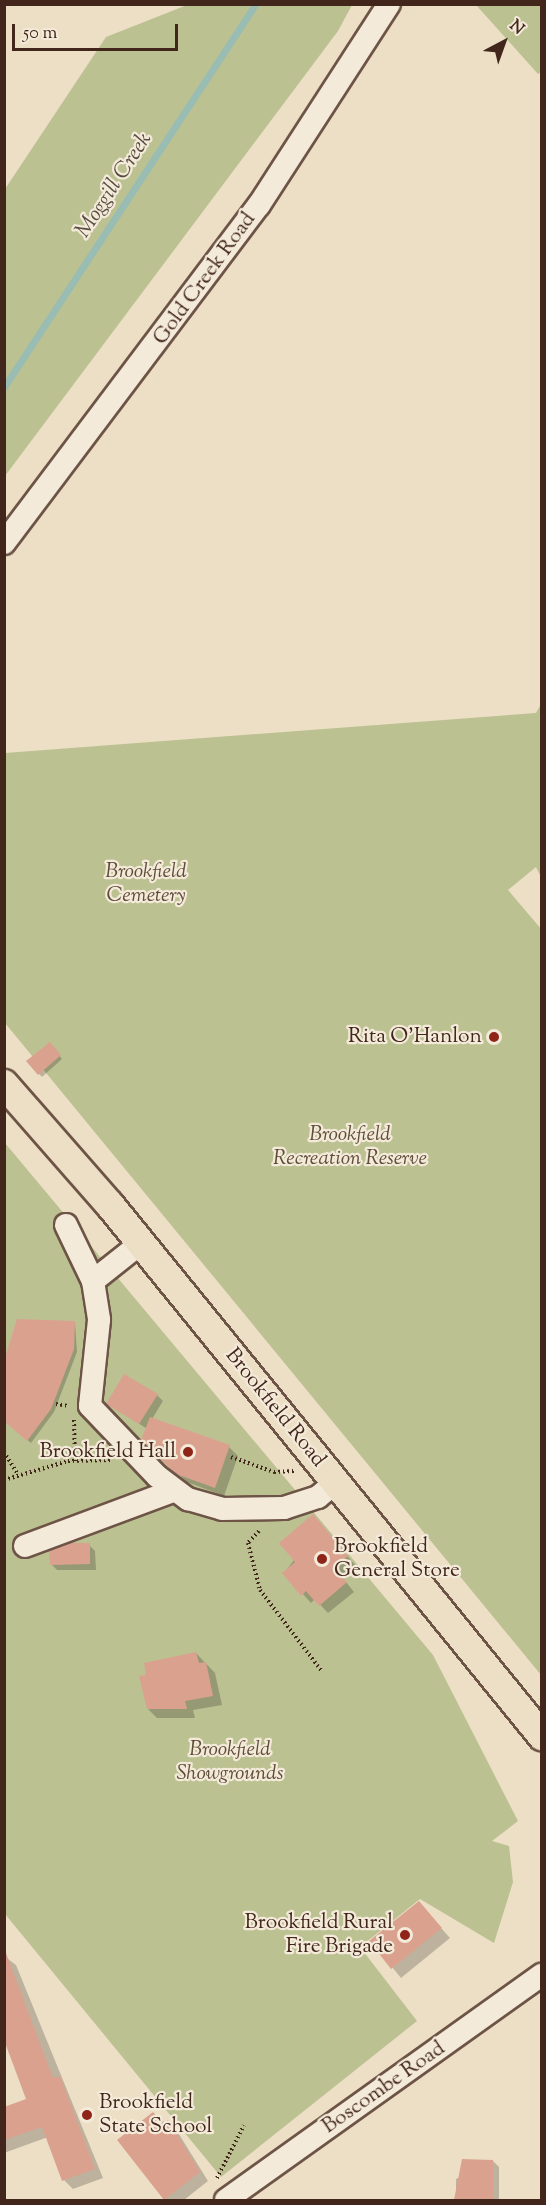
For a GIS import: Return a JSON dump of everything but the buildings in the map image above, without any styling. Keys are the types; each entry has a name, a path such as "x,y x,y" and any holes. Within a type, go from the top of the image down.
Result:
{"main road":[{"name":"Brookfield Road","path":"4,1084 141,1243 542,1736"}],"street":[{"name":"Gold Creek Road","path":"4,543 259,205 389,4"},
{"path":"66,1225 93,1281 99,1320 90,1406 173,1491 222,1509 284,1508 318,1497 336,1482"},
{"path":"93,1281 141,1243"},
{"path":"26,1546 173,1491"},
{"name":"Boscombe Road","path":"220,2195 542,1975"}],"path":[{"path":"74,1433 75,1461"},
{"path":"4,1452 17,1473"},
{"path":"231,1457 274,1472 296,1471"},
{"path":"4,1480 17,1473 75,1461 143,1459"},
{"path":"284,1508 248,1543 260,1590 321,1670"},
{"path":"342,1575 361,1573 371,1564"},
{"path":"220,2195 244,2125"}],"green space":[{"path":"187,5 352,5 338,31 5,476 5,189 106,37"},
{"path":"476,5 541,5 541,72 538,74"},
{"path":"541,704 541,877 536,867 508,890 542,930 541,1675 5,1023 5,753 536,713"},
{"name":"Brookfield Showgrounds","path":"5,1143 433,1655 518,1821 492,1841 509,1846 513,1882 494,1943 420,1899 360,1947 417,2021 221,2177 5,1914"}],"waterway":[{"name":"Moggill Creek","path":"4,387 256,4"}],"place":[{"name":"Rita O'Hanlon","path":"494,1037"},
{"name":"Brookfield Hall","path":"188,1452"},
{"name":"Brookfield General Store","path":"322,1559"},
{"name":"Brookfield Rural Fire Brigade","path":"405,1935"},
{"name":"Brookfield State School","path":"87,2115"}],"park label":[{"name":"Brookfield Cemetery","path":"146,884"},
{"name":"Brookfield Recreation Reserve","path":"350,1147"}]}
